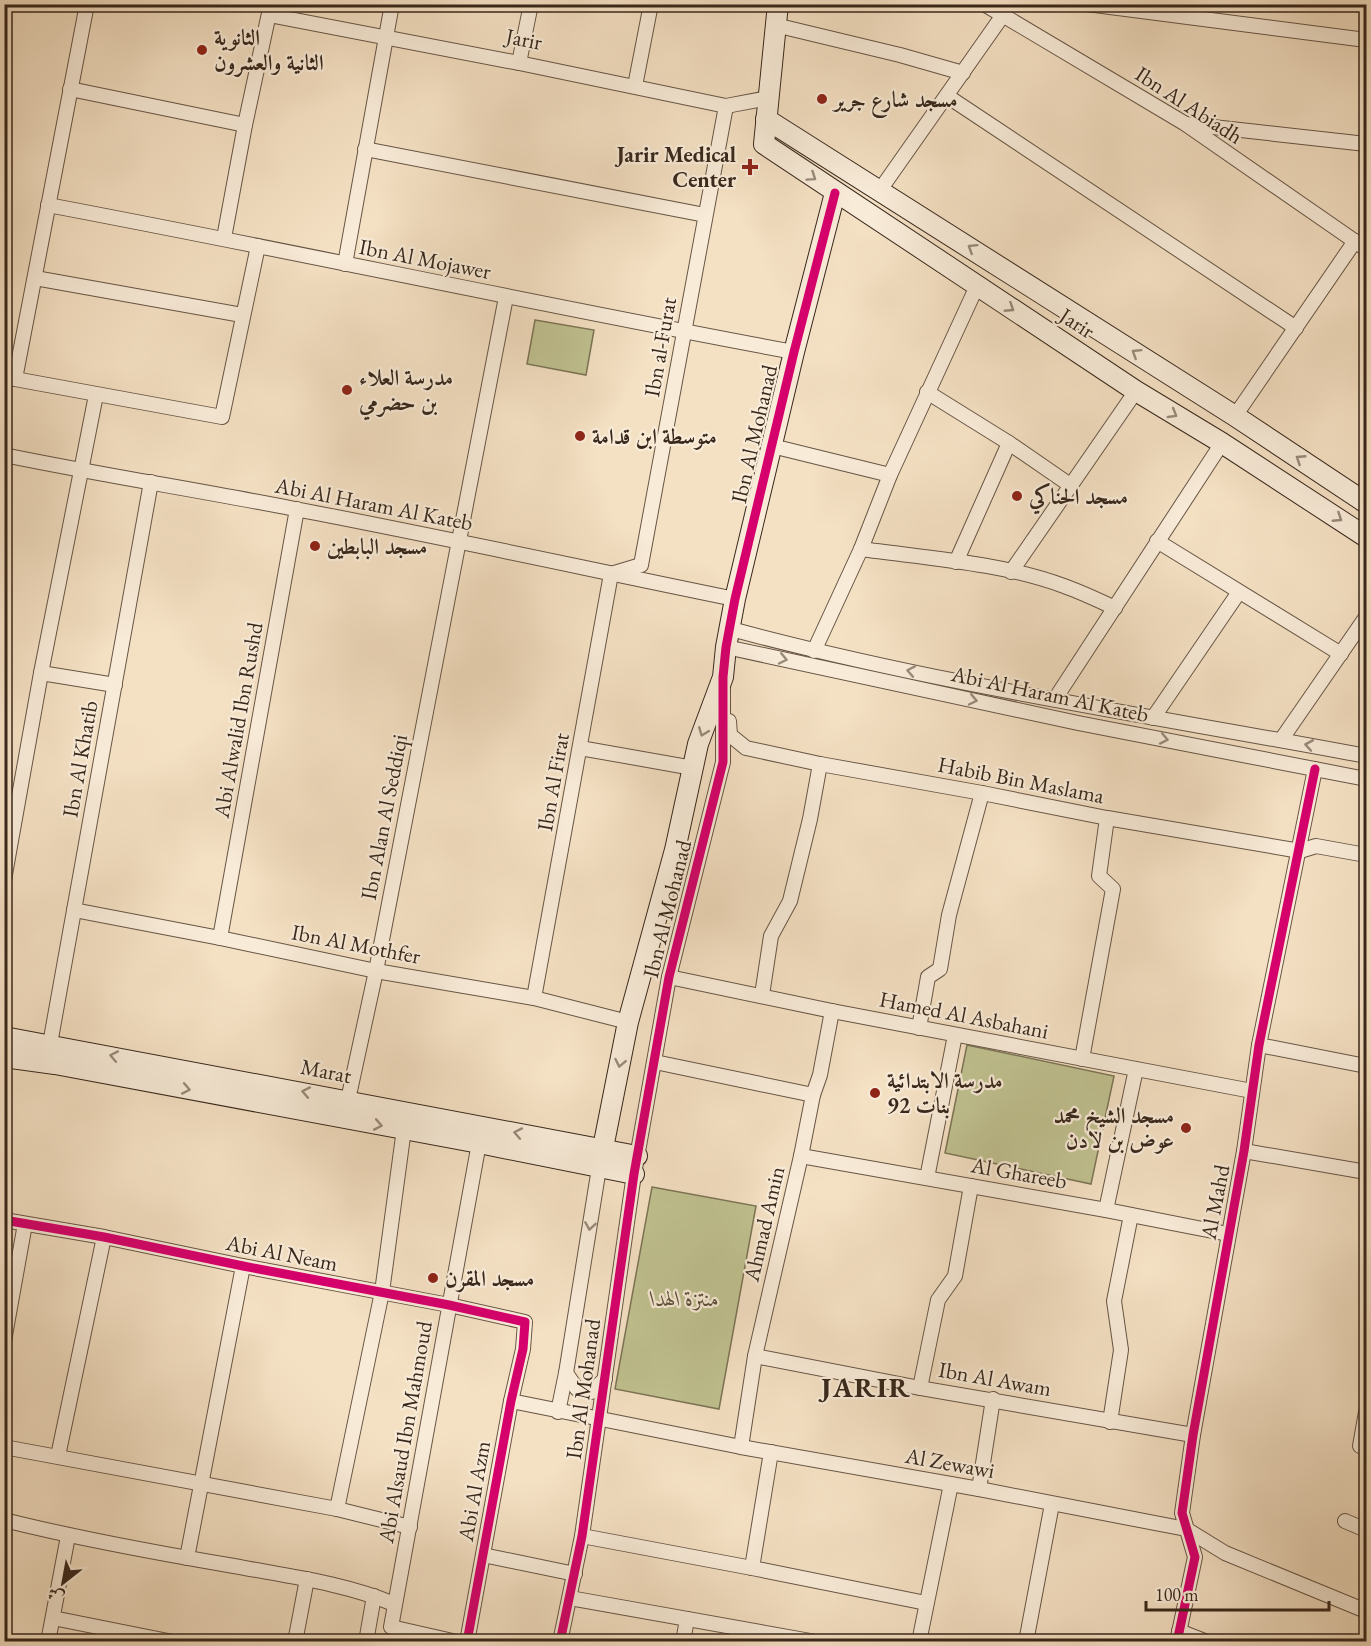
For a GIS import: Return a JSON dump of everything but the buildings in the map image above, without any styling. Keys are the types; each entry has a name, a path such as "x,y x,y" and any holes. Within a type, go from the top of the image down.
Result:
{"street":[{"path":"87,4 34,278 10,378 222,417 258,246"},
{"path":"345,264 392,4"},
{"path":"519,63 531,4"},
{"path":"635,86 651,4"},
{"path":"766,119 777,4"},
{"name":"Ibn Al Abiadh","path":"984,4 1184,123 1361,245"},
{"path":"1087,4 1366,40"},
{"path":"224,238 270,10"},
{"name":"Jarir","path":"270,10 386,38 726,106 768,98"},
{"path":"880,190 1003,15"},
{"path":"775,24 963,73"},
{"path":"70,89 245,125"},
{"path":"947,96 1296,328"},
{"name":"Ibn al-Furat","path":"611,574 641,565 726,106"},
{"name":"Jarir","path":"1366,503 1235,416 766,119 764,144 1136,391 1222,443 1366,537"},
{"path":"1184,123 1366,144"},
{"path":"365,149 705,215"},
{"name":"Ibn Al Mohanad","path":"560,1641 582,1536 636,1165 669,977 723,762 723,677 735,600 794,352 836,193"},
{"name":"Ibn Al Mojawer","path":"48,205 794,352"},
{"path":"1235,416 1296,328 1361,245"},
{"path":"34,278 242,315"},
{"path":"814,651 861,549 890,475 927,392 977,286"},
{"name":"Ibn Alan Al Seddiqi","path":"348,1100 376,971 506,297"},
{"path":"1011,572 1136,391"},
{"path":"927,392 1009,442 1070,485"},
{"path":"4,880 9,827 96,395"},
{"path":"956,562 1009,442"},
{"path":"1055,699 1222,443"},
{"path":"772,446 890,475"},
{"name":"Abi Al Haram Al Kateb","path":"4,455 459,541 735,600"},
{"name":"Ibn Al Khatib","path":"50,1044 151,482"},
{"name":"Abi Alwalid Ibn Rushd","path":"220,938 297,509"},
{"path":"1157,541 1341,654"},
{"path":"861,549 1011,572 1064,585 1114,608"},
{"name":"Ibn Al Firat","path":"534,998 611,574"},
{"path":"1153,718 1239,592"},
{"path":"1281,740 1366,616"},
{"name":"Abi Al Haram Al Kateb","path":"728,638 814,651 1153,718 1366,756"},
{"name":"Abi Al Haram Al Kateb","path":"728,638 1078,723 1366,779"},
{"path":"41,673 115,685"},
{"name":"Ibn Al Mohanad","path":"558,1412 601,1159 628,1022 675,850 698,744 723,677"},
{"name":"Habib Bin Maslama","path":"723,677 730,735 746,748 1107,818 1300,851 1316,846 1366,855"},
{"path":"580,748 693,768"},
{"path":"762,995 771,936 790,901 810,819 820,764"},
{"name":"Al Mahd","path":"1178,1636 1195,1557 1182,1513 1193,1436 1244,1151 1259,1045 1315,769"},
{"path":"919,1028 928,977 940,969 950,915 982,793"},
{"path":"1082,1059 1113,889 1099,876 1107,818"},
{"name":"Ibn Al Mothfer","path":"74,910 376,971 534,998 628,1022"},
{"name":"Hamed Al Asbahani","path":"669,977 832,1011 1252,1091"},
{"name":"Ahmad Amin","path":"741,1447 755,1356 813,1095 820,1075 832,1011"},
{"path":"927,1178 955,1035"},
{"name":"Marat","path":"4,1036 348,1100 558,1151 636,1165"},
{"path":"1259,1045 1366,1066"},
{"name":"Marat","path":"4,1057 479,1143 558,1151"},
{"path":"655,1062 813,1095"},
{"path":"1106,1210 1136,1069"},
{"path":"337,1509 382,1292 404,1129"},
{"name":"Abi Alsaud Ibn Mahmoud","path":"457,1641 391,1627 479,1143"},
{"path":"1244,1151 1366,1172"},
{"name":"Al Ghareeb","path":"801,1156 1228,1234"},
{"path":"920,1388 938,1300 955,1276 971,1186"},
{"path":"1110,1422 1121,1350 1114,1301 1131,1215"},
{"name":"Abi Al Neam","path":"4,1220 104,1237 525,1322 523,1349"},
{"path":"4,1341 25,1224"},
{"path":"58,1456 104,1237"},
{"path":"187,1558 243,1266"},
{"name":"Abi Al Azm","path":"467,1641 511,1401 523,1349"},
{"name":"Ibn Al Awam","path":"755,1356 920,1388 1193,1436"},
{"path":"566,1373 578,1389 591,1392 605,1379"},
{"path":"979,1489 993,1400"},
{"name":"Al Zewawi","path":"511,1401 741,1447 979,1489 1186,1529 1225,1553 1366,1611"},
{"path":"1363,1447 1366,1412"},
{"path":"4,1447 337,1509 410,1527"},
{"path":"752,1568 771,1452"},
{"path":"919,1641 951,1484"},
{"path":"1026,1641 1052,1504"},
{"path":"4,1520 68,1536 307,1580 374,1596 394,1604"},
{"path":"1345,1521 1366,1530"},
{"path":"48,1641 68,1536"},
{"path":"582,1536 926,1603"},
{"path":"483,1555 574,1574"},
{"path":"295,1641 307,1580"},
{"path":"366,1641 374,1596"},
{"path":"570,1598 807,1641"},
{"path":"53,1618 167,1641"},
{"path":"683,1641 687,1619"},
{"path":"1178,1636 1207,1641"}],"green space":[{"path":"535,320 594,330 586,375 527,364"},
{"path":"967,1045 1114,1076 1091,1184 945,1153"},
{"name":"منتزة الهدا","path":"652,1187 756,1206 719,1409 615,1389"}],"cycle path":[{"path":"560,1642 582,1536 634,1174 669,977 723,762 723,677 735,599 835,193"},
{"path":"1177,1642 1195,1557 1182,1513 1193,1435 1244,1151 1259,1045 1315,769"},
{"path":"4,1220 104,1237 525,1322 523,1349 511,1401 467,1642"}],"place":[{"name":"الثانوية الثانية والعشرون","path":"202,50"},
{"name":"مسجد شارع جرير","path":"822,99"},
{"name":"Jarir Medical Center","path":"750,167"},
{"name":"مدرسة العلاء بن حضرمي","path":"347,390"},
{"name":"متوسطة ابن قدامة","path":"580,436"},
{"name":"مسجد الحناكي","path":"1017,496"},
{"name":"مسجد البابطين","path":"315,546"},
{"name":"مدرسة الابتدائية 92 بنات","path":"875,1093"},
{"name":"مسجد الشيخ محمد عوض بن لادن","path":"1186,1128"},
{"name":"مسجد المقرن","path":"433,1278"}],"district":[{"name":"JARIR","path":"866,1387"}]}
